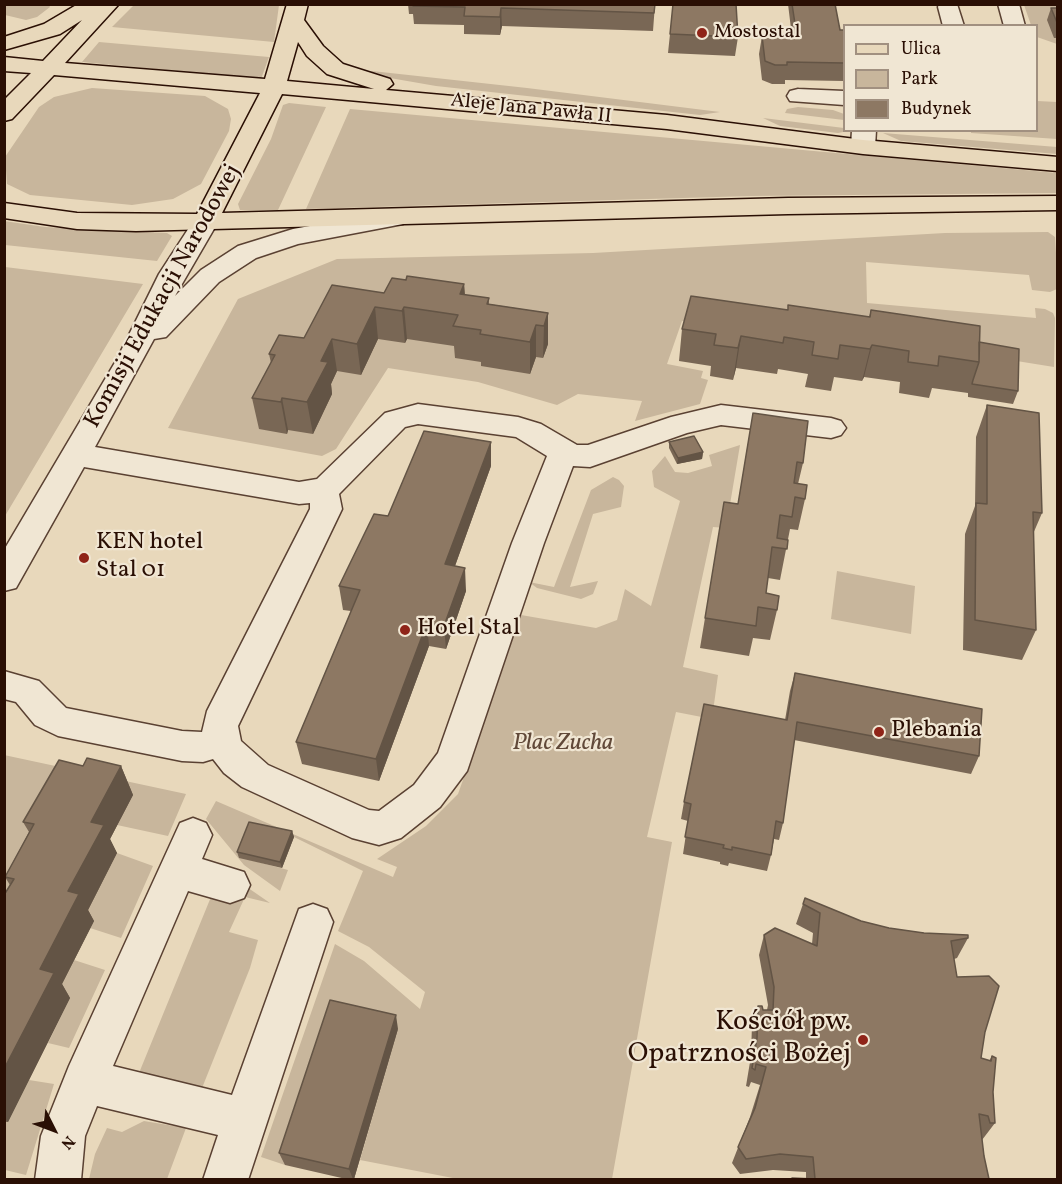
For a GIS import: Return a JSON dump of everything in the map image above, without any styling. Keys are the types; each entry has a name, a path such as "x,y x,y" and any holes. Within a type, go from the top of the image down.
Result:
{"main road":[{"path":"4,44 52,29 94,4"},
{"path":"4,114 109,4"},
{"path":"295,12 315,51 335,69 439,101"},
{"name":"Komisji Edukacji Narodowej","path":"205,222 242,156 274,86 295,12"},
{"name":"Aleje Jana Pawła II","path":"4,64 864,139 1058,164"},
{"path":"4,210 78,220 205,222 799,206 1058,203"}],"street":[{"path":"1008,4 1014,24"},
{"path":"798,96 843,98"},
{"path":"131,359 210,276 247,252 293,237 356,224 414,216"},
{"name":"Komisji Edukacji Narodowej","path":"4,579 131,359 172,274 205,222"},
{"path":"77,455 299,493 323,489 349,468 395,420 418,414 518,427 538,435 563,453 590,456 681,424 721,415 831,428"},
{"path":"323,489 326,508 225,711 220,726 223,741 237,762 255,776 365,826 388,826 427,796 454,760 528,543 563,453"},
{"path":"4,685 27,691 48,715 58,721 182,746 203,747 223,741"},
{"path":"58,1179 63,1136 83,1083 185,853 230,885"},
{"path":"225,1179 247,1120 312,922"},
{"path":"83,1083 247,1120"}],"green space":[{"path":"5,4 49,5 50,7 37,17 26,20 5,15"},
{"path":"135,4 279,5 274,42 112,27"},
{"path":"1024,5 1057,5 1057,44 1038,37 1038,24 1031,24"},
{"path":"99,42 269,57 261,79 82,62"},
{"path":"372,71 720,112 700,115 436,86 367,74"},
{"path":"92,88 205,96 228,109 231,119 229,131 201,184 173,199 132,205 30,195 7,184 5,157 39,107 54,97"},
{"path":"1038,101 1057,102 1057,139 971,133 1038,132"},
{"path":"289,103 326,107 278,210 240,210 238,204 271,139 283,105"},
{"path":"798,107 833,110 843,114 843,120 785,113 787,109"},
{"path":"350,109 1057,173 1057,193 751,196 306,209"},
{"path":"763,118 843,128 843,132 838,133 780,126"},
{"path":"883,133 1057,147 1057,154 901,141"},
{"path":"4,221 45,227 167,233 172,236 157,261 5,245"},
{"path":"1048,232 1055,237 1057,269 1057,289 1050,292 1032,290 1029,275 866,262 867,303 1036,318 1035,308 1045,309 1053,313 1055,318 1054,367 861,336 775,337 682,321 667,364 703,371 701,378 708,380 700,404 635,421 642,401 578,394 557,405 478,382 388,368 336,449 322,456 168,428 238,299 337,259 593,253 945,233"},
{"path":"4,267 143,284 5,516"},
{"name":"Plac Zucha","path":"740,445 726,528 713,527 683,667 718,675 712,719 676,712 647,837 672,842 612,1179 458,1179 360,1160 398,1029 334,1015 285,1165 261,1157 335,944 364,961 420,1009 425,992 369,947 338,931 363,871 294,837 239,857 288,870 280,891 244,865 206,819 216,801 393,877 397,867 377,859 426,826 458,794 521,615 596,628 617,620 625,589 651,606 680,501 654,487 652,471 665,456 675,472 688,473 712,466 709,455"},
{"path":"613,477 624,486 621,507 593,514 570,587 598,581 593,594 581,599 537,588 529,582 554,587 591,490"},
{"path":"837,571 915,586 911,634 831,619"},
{"path":"4,755 186,794 168,836 117,825 4,953"},
{"path":"117,853 153,866 121,938 90,928 93,921 83,918"},
{"path":"241,883 270,903 245,897 229,932 258,940 250,968 202,1088 139,1073 213,892"},
{"path":"74,960 105,970 69,1048 48,1043 70,998 57,994"},
{"path":"29,1080 54,1084 26,1175 5,1170 4,1122 8,1122"},
{"path":"144,1121 186,1128 167,1179 89,1179 95,1154 107,1128 122,1132"}],"building":[{"path":"413,4 655,4 654,13 501,8 500,17 464,16 465,7 413,6"},
{"name":"Mostostal","path":"673,4 736,4 738,37 670,34"},
{"path":"792,4 835,4 840,30 843,30 843,63 787,62 787,65 775,65 765,61 762,36 797,37"},
{"path":"1051,8 1058,8 1058,25"},
{"path":"407,276 464,284 460,294 489,298 487,304 548,313 544,326 536,325 530,342 480,334 481,330 453,326 458,315 404,307 402,311 375,307 357,344 332,339 321,361 328,362 307,402 282,398 281,402 252,398 275,355 269,354 279,335 304,338 332,285 384,293 392,278 406,280"},
{"path":"691,296 788,310 788,305 870,317 871,310 980,326 979,362 939,356 938,366 908,362 909,351 872,345 870,349 840,345 838,359 812,355 814,342 784,337 783,343 741,336 738,348 714,345 716,334 682,329"},
{"path":"979,342 1019,349 1018,391 972,384 979,362"},
{"path":"987,405 1039,413 1042,513 1033,512 1036,630 975,620 976,503 987,504"},
{"path":"753,413 808,421 803,463 797,462 794,483 807,485 805,499 795,497 792,517 780,515 777,538 788,540 787,549 772,547 766,593 779,596 777,610 758,607 756,626 705,618 724,502 738,504"},
{"name":"Hotel Stal","path":"424,431 491,442 445,564 465,568 444,626 427,623 376,759 296,742 360,590 339,586 374,514 388,516"},
{"path":"694,436 703,452 678,458 669,442"},
{"path":"795,673 982,709 979,756 797,722 783,823 776,821 771,855 732,847 732,850 723,848 724,845 685,837 691,804 684,802 704,704 787,720"},
{"path":"87,758 121,766 91,822 104,825 68,891 79,894 40,969 54,973 4,1069 4,895 14,879 5,877 34,824 23,822 59,760 83,766"},
{"path":"249,822 292,831 280,862 237,852"},
{"name":"Kościół pw. Opatrzności Bożej","path":"805,898 861,921 889,928 924,933 968,935 968,938 951,941 957,977 989,976 999,986 985,1032 981,1058 991,1061 992,1056 996,1058 993,1092 995,1123 990,1123 988,1116 979,1114 989,1179 815,1179 813,1157 780,1154 746,1159 738,1147 755,1108 766,1067 756,1064 755,1070 752,1068 757,1038 758,1006 762,1006 763,1010 773,1010 774,987 764,935 775,928 817,946 820,913 803,904"},
{"path":"330,1000 396,1015 349,1169 279,1153"}],"place":[{"name":"Mostostal","path":"702,33"},
{"name":"KEN hotel Stal 01","path":"84,558"},
{"name":"Hotel Stal","path":"405,630"},
{"name":"Plebania","path":"879,732"},
{"name":"Kościół pw. Opatrzności Bożej","path":"863,1040"}]}
